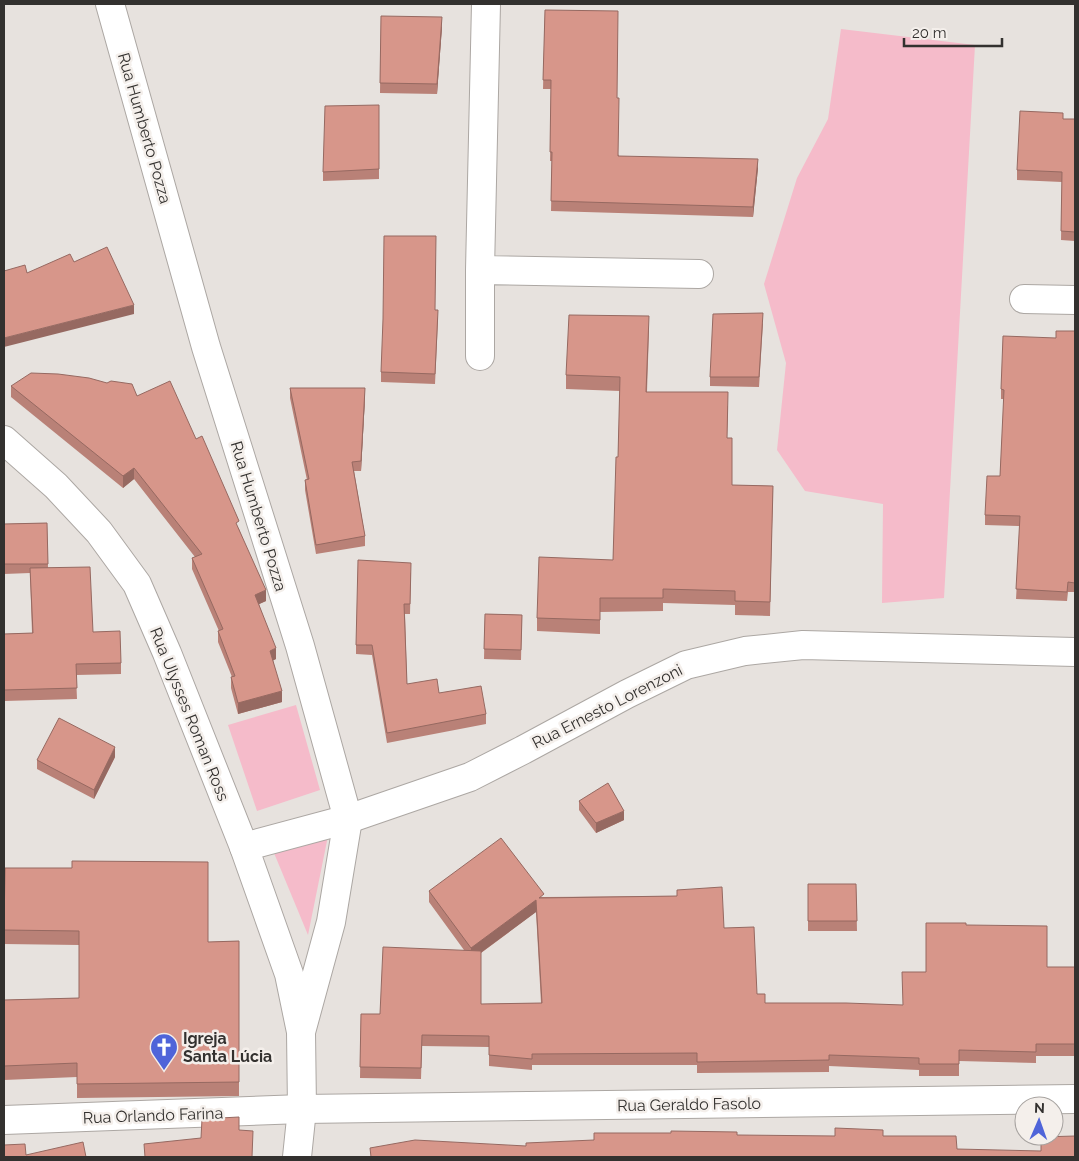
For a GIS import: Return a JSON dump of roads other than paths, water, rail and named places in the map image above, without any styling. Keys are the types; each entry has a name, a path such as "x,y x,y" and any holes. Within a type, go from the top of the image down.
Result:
{"street":[{"name":"Rua Humberto Pozza","path":"110,4 206,347 300,646 348,819 331,922 301,1032"},
{"path":"480,356 486,4"},
{"path":"480,270 699,274"},
{"path":"1024,299 1075,300"},
{"name":"Rua Ulysses Roman Ross","path":"4,440 56,486 99,532 137,584 167,653 244,847 289,974 301,1032"},
{"name":"Rua Ernesto Lorenzoni","path":"244,847 348,819 470,777 626,694 686,665 744,651 803,644 1075,652"},
{"path":"297,1157 302,1109 301,1032"},
{"name":"Rua Geraldo Fasolo","path":"302,1109 1075,1098"},
{"name":"Rua Orlando Farina","path":"4,1120 302,1109"}],"place":[{"name":"Igreja Santa Lúcia","path":"164,1071"}]}
